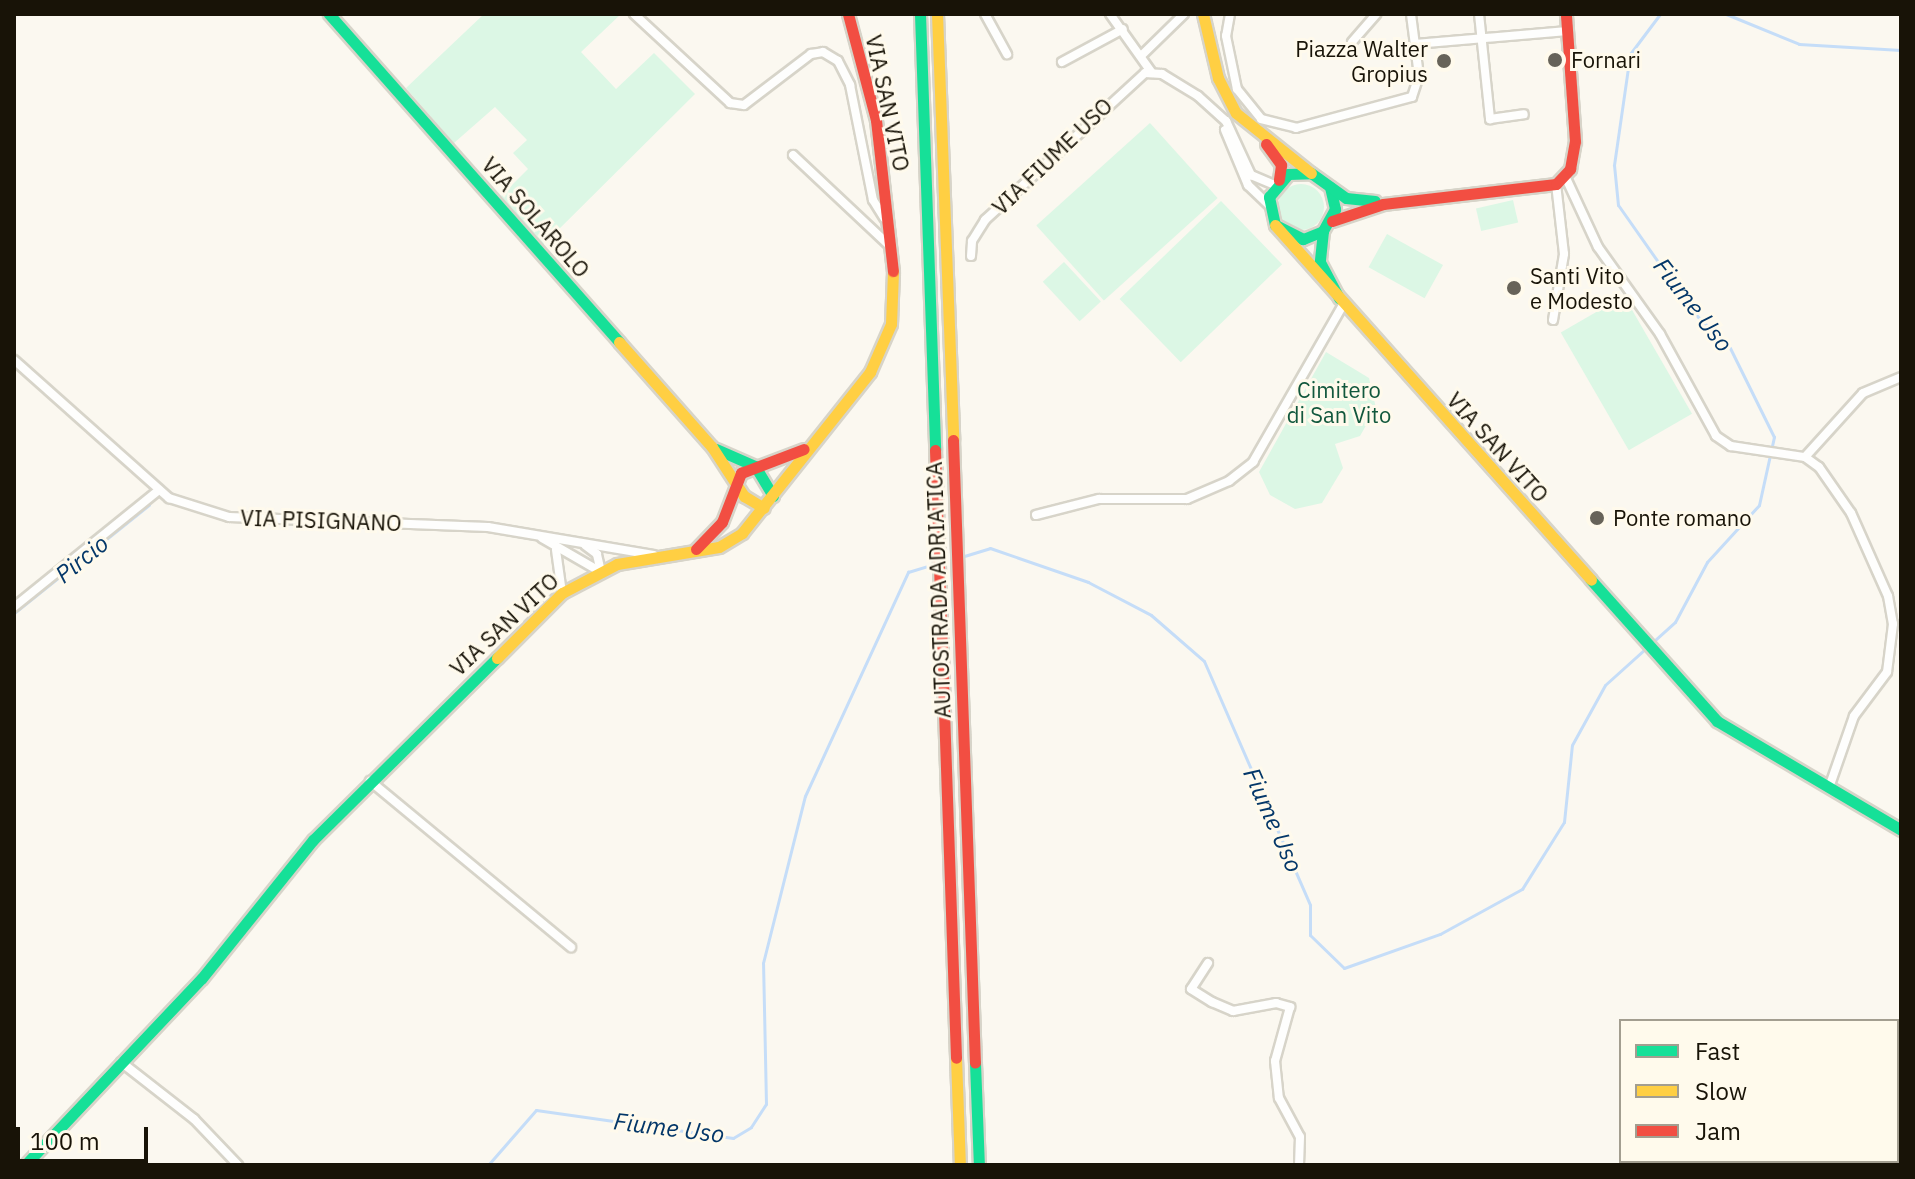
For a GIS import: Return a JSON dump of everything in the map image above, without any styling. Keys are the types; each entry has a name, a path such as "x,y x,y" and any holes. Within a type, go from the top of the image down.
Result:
{"main road":[{"name":"VIA SOLAROLO","path":"329,14 712,447 734,484 764,508"},
{"name":"VIA SAN VITO","path":"25,1165 202,978 313,840 562,593 601,572 655,556 694,551 732,541 764,508 882,351 894,304 890,227 876,120 848,14"},
{"name":"AUTOSTRADA ADRIATICA","path":"920,14 960,1165"},
{"name":"AUTOSTRADA ADRIATICA","path":"937,14 979,1165"},
{"path":"1203,14 1225,94 1281,165 1268,204 1275,225 1303,239 1323,231 1332,221 1383,204 1560,180 1575,141 1566,14"},
{"path":"1261,138 1346,198 1383,204"},
{"path":"1277,182 1311,173"},
{"path":"1330,187 1332,221"},
{"name":"VIA SAN VITO","path":"1275,225 1674,675 1730,733 1830,785 1901,830"},
{"name":"VIA SAN VITO","path":"1323,231 1320,262 1342,301"},
{"name":"VIA SOLAROLO","path":"712,447 755,466"},
{"path":"694,551 722,522 734,484 755,466 808,447"},
{"path":"755,466 773,496"}],"street":[{"path":"634,14 730,103 744,105 811,54 823,52 838,61 850,85 873,200 890,227"},
{"path":"985,14 1007,54"},
{"path":"1110,14 1143,54 1152,73 1216,112 1251,175 1277,182"},
{"path":"1143,54 1184,14"},
{"path":"1230,14 1226,36 1237,89 1261,119 1276,126 1296,128 1412,97 1419,76 1411,14"},
{"path":"1352,42 1376,14"},
{"path":"1479,14 1490,119 1524,114"},
{"path":"1062,62 1123,29"},
{"path":"1415,44 1567,31"},
{"name":"VIA FIUME USO","path":"971,256 972,241 985,220 1128,84 1152,73"},
{"path":"1216,112 1248,185 1268,204"},
{"path":"793,155 892,248"},
{"path":"1553,320 1564,254 1560,180"},
{"path":"1560,180 1598,247 1660,334 1716,436 1749,450 1805,457 1834,483 1851,513 1888,596 1893,624 1887,672 1854,716 1830,785"},
{"path":"1036,515 1099,499 1187,499 1229,481 1253,462 1342,301"},
{"name":"VIA PISIGNANO","path":"14,360 159,490 229,517 426,522 539,535 655,556"},
{"path":"1805,457 1863,393 1901,377"},
{"path":"14,607 159,490"},
{"path":"539,535 556,549 601,572"},
{"path":"581,542 597,554 601,572"},
{"path":"556,549 562,593"},
{"path":"370,781 571,947"},
{"path":"1208,963 1191,989 1212,1002 1233,1011 1276,1003 1290,1007 1275,1061 1279,1098 1300,1137 1299,1165"},
{"path":"121,1062 194,1119 238,1165"}],"green space":[{"path":"484,14 621,14 581,52 616,89 654,53 695,94 543,245 501,196 528,169 513,153 527,140 495,107 454,143 406,88"},
{"path":"1150,123 1218,198 1104,300 1036,225"},
{"path":"1301,184 1318,190 1324,207 1318,224 1301,230 1284,224 1278,207 1284,190"},
{"path":"1513,200 1518,222 1481,231 1476,209"},
{"path":"1221,201 1282,264 1181,362 1120,299"},
{"path":"1387,234 1443,265 1425,298 1369,267"},
{"path":"1064,262 1101,301 1080,321 1043,282"},
{"path":"1624,296 1692,414 1629,450 1561,332"},
{"name":"Cimitero di San Vito","path":"1326,352 1369,378 1376,408 1360,436 1335,444 1343,468 1322,503 1295,509 1270,495 1259,472"}],"waterway":[{"name":"Fiume Uso","path":"961,557 990,548 1088,582 1151,615 1204,661 1310,905 1310,935 1344,968 1440,934 1522,889 1564,822 1572,745 1605,685 1675,622 1707,562 1759,505 1774,437 1730,348 1694,313 1618,205 1614,165 1630,54 1660,14"},
{"name":"Fiume Uso","path":"1726,14 1799,44 1901,50"},
{"name":"Pircio","path":"14,613 149,505"},
{"name":"Fiume Uso","path":"488,1165 536,1110 733,1138 751,1127 766,1104 763,963 805,796 908,572 934,564"}],"traffic: fast":[{"path":"329,14 619,342"},
{"path":"920,14 935,450"},
{"path":"1330,187 1335,209 1323,231 1303,239 1275,225 1269,197 1288,174 1311,173 1346,198 1375,201"},
{"path":"1323,231 1320,262 1339,298"},
{"path":"716,449 755,466 773,496"},
{"path":"1591,580 1717,721 1901,830"},
{"path":"25,1165 202,978 313,840 497,658"},
{"path":"975,1063 979,1165"}],"traffic: slow":[{"path":"937,14 953,440"},
{"path":"1203,14 1218,78 1236,113 1311,173"},
{"path":"1275,225 1591,580"},
{"path":"497,658 562,593 617,564 719,547 742,533 870,372 891,324 893,271"},
{"path":"619,342 712,447 744,496 764,508"},
{"path":"956,1058 960,1165"}],"traffic: jam":[{"path":"848,14 876,120 893,271"},
{"path":"1332,221 1383,204 1556,184 1570,169 1575,141 1566,14"},
{"path":"1266,144 1281,165 1279,180"},
{"path":"953,440 975,1063"},
{"path":"696,549 722,522 741,473 804,449"},
{"path":"935,450 956,1058"}],"place":[{"name":"Fornari","path":"1555,60"},
{"name":"Piazza Walter Gropius","path":"1444,61"},
{"name":"Santi Vito e Modesto","path":"1514,288"},
{"name":"Ponte romano","path":"1597,518"}]}
